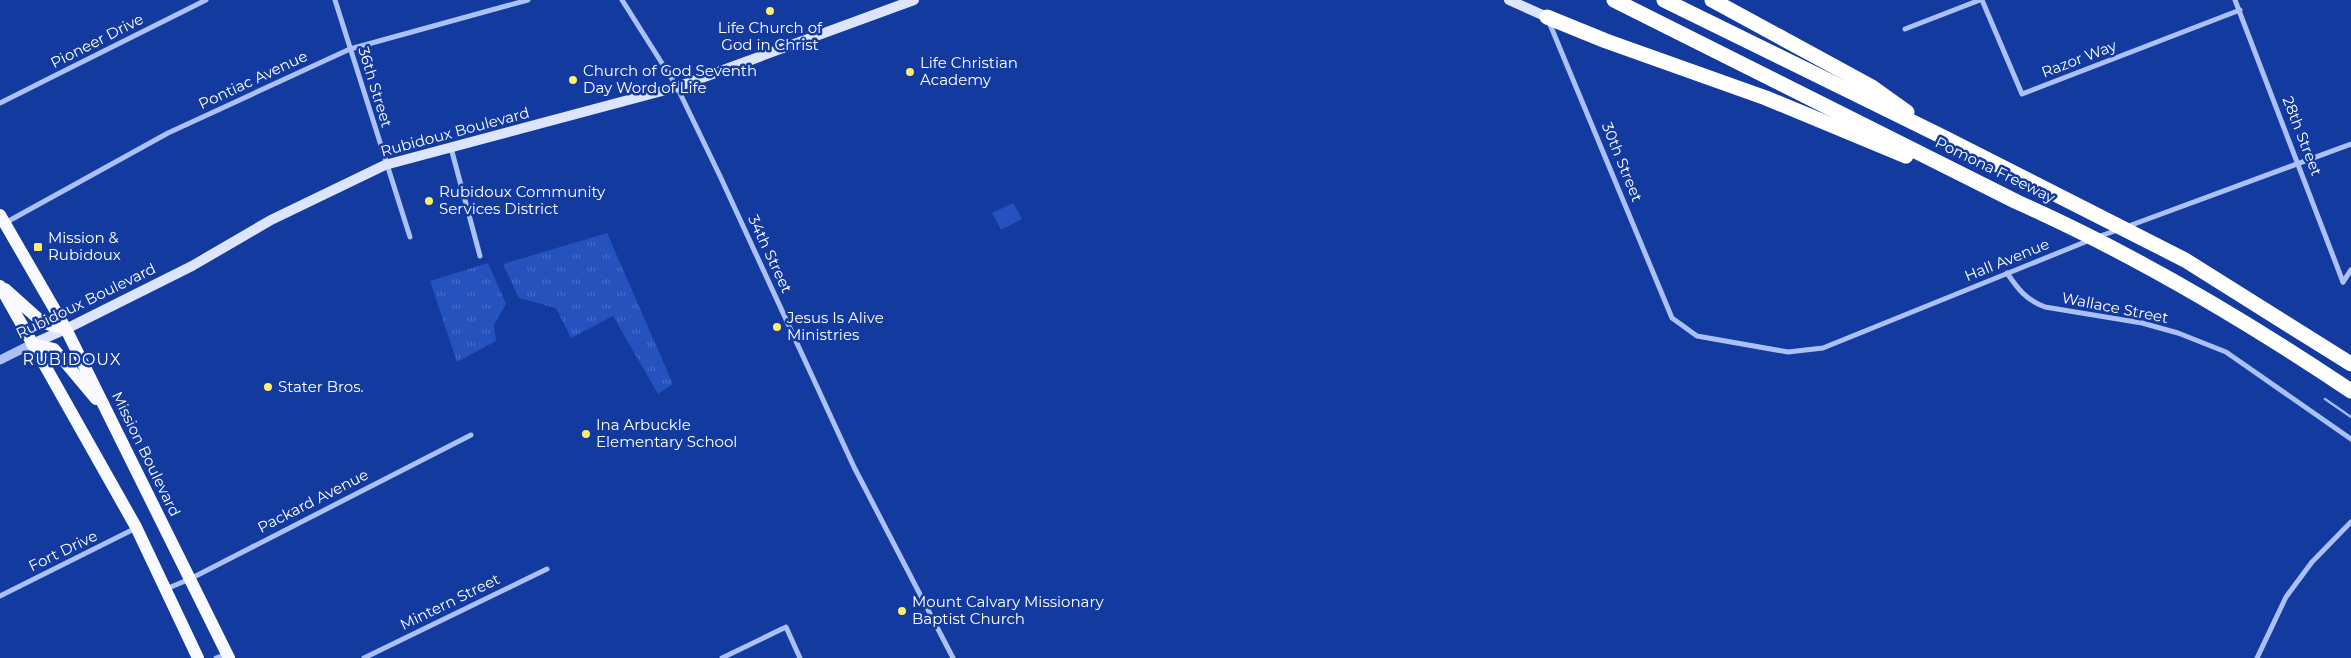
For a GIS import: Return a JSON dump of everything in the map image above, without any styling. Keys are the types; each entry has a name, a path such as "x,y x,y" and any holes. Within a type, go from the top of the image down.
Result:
{"highway":[{"name":"Pomona Freeway","path":"1614,0 2017,202 2070,226 2172,280 2301,357 2351,391"},
{"name":"Pomona Freeway","path":"1664,0 1943,137 2185,260 2351,364"},
{"path":"1712,0 1872,87 1943,137"},
{"path":"1547,17 1606,41 1766,98 2017,202"}],"main road":[{"name":"Rubidoux Boulevard","path":"32,344 66,330 192,266 271,220 385,165 677,87 914,0"},
{"path":"1509,0 1547,17"},
{"name":"Mission Boulevard","path":"2,219 66,330 190,580 224,656"},
{"path":"0,286 42,323 66,330"},
{"path":"0,286 136,527 198,658"},
{"path":"32,344 54,349 106,411"}],"street":[{"name":"Pioneer Drive","path":"0,103 206,0"},
{"name":"36th Street","path":"335,0 385,165 410,237"},
{"name":"Pontiac Avenue","path":"2,219 168,134 350,49 528,0"},
{"name":"34th Street","path":"622,0 677,87 854,466 953,658"},
{"name":"Razor Way","path":"1981,0 2022,94 2240,10"},
{"path":"1905,29 1981,0"},
{"name":"28th Street","path":"2236,0 2300,164 2343,282 2351,270"},
{"name":"30th Street","path":"1547,17 1672,318"},
{"name":"Hall Avenue","path":"1672,318 1697,336 1788,352 1823,348 2041,258 2351,144"},
{"path":"451,148 480,256"},
{"name":"Wallace Street","path":"2007,273 2020,292 2031,302 2044,307 2142,323 2178,333 2226,352 2351,439"},
{"name":"Rubidoux Boulevard","path":"0,360 32,344"},
{"name":"Packard Avenue","path":"166,590 190,580 471,435"},
{"path":"2257,658 2286,597 2312,562 2351,522"},
{"name":"Fort Drive","path":"0,596 136,527"},
{"name":"Mintern Street","path":"364,658 548,569"},
{"path":"722,658 786,627 800,658"}],"green space":[{"path":"1013,203 1022,219 1001,230 992,213"},
{"path":"607,233 673,384 658,394 613,316 571,338 556,308 519,298 503,264"},
{"path":"488,263 506,304 494,325 496,341 457,362 430,281"}],"waterway":[{"path":"2325,399 2351,417"}],"place":[{"name":"Life Church of God in Christ","path":"770,11"},
{"name":"Life Christian Academy","path":"910,72"},
{"name":"Church of God Seventh Day Word of Life","path":"573,80"},
{"name":"Rubidoux Community Services District","path":"429,201"},
{"name":"Mission & Rubidoux","path":"38,247"},
{"name":"Jesus Is Alive Ministries","path":"777,327"},
{"name":"Stater Bros.","path":"268,387"},
{"name":"Ina Arbuckle Elementary School","path":"586,434"},
{"name":"Mount Calvary Missionary Baptist Church","path":"902,611"}],"district":[{"name":"RUBIDOUX","path":"72,359"}]}
